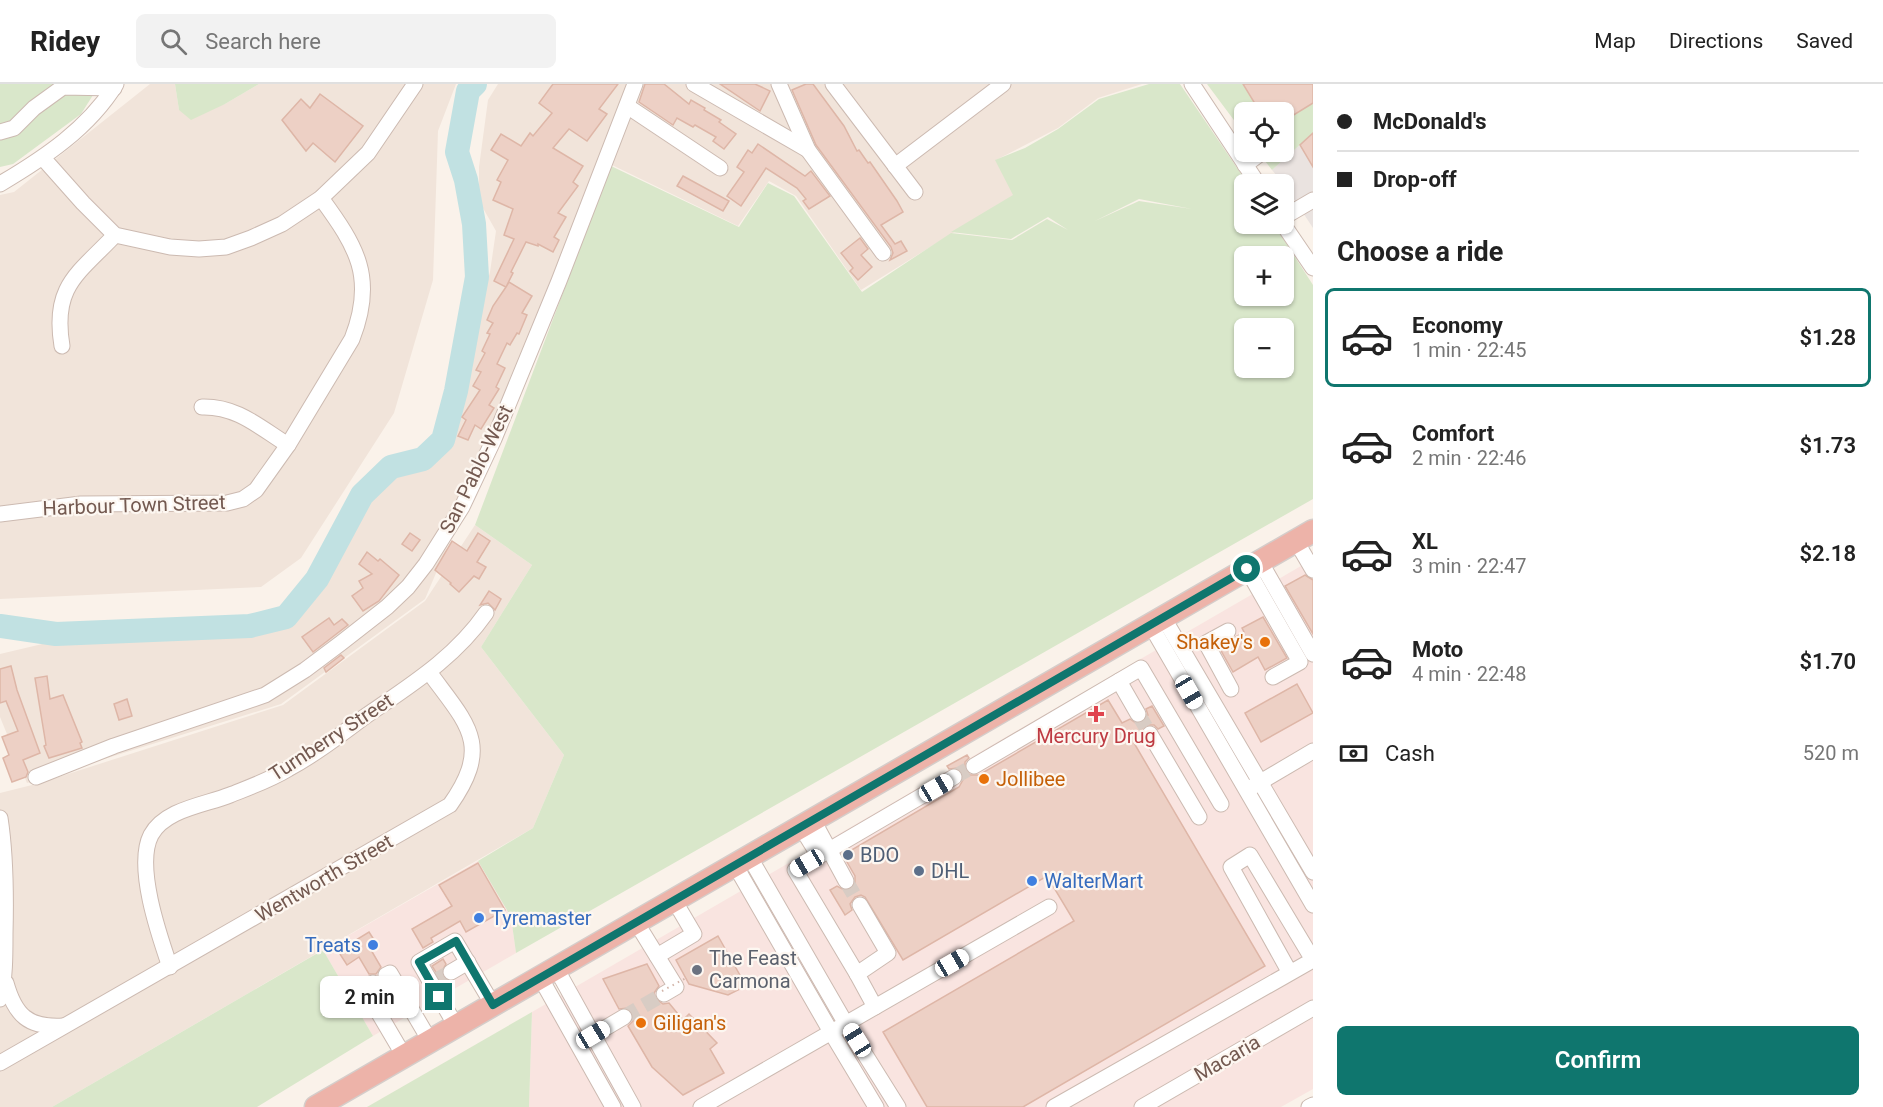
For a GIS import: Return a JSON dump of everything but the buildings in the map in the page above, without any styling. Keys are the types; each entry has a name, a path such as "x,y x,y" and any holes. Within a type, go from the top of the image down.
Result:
{"highway":[{"path":"316,1107 1304,536"}],"street":[{"path":"43,158 115,235 170,248 226,247 282,224 321,198 368,153 415,84"},
{"name":"San Pablo-West","path":"36,777 114,746 265,695 300,674 387,607 408,587 426,564 462,507 494,439 635,84"},
{"path":"694,84 808,150"},
{"path":"779,84 808,150 883,253"},
{"path":"833,84 915,192"},
{"path":"895,166 1003,84"},
{"path":"1192,84 1251,174"},
{"path":"0,132 14,128 34,108 63,87 115,86"},
{"path":"0,184 43,158 77,130 115,86"},
{"path":"627,106 720,168"},
{"path":"1245,165 1249,162"},
{"name":"Harbour Town Street","path":"0,514 81,504 227,502 243,499 256,490 288,445 352,339 359,320 362,275 357,254 346,232 321,198"},
{"path":"1294,212 1313,200"},
{"path":"1290,234 1313,268"},
{"path":"62,345 58,325 61,304 69,283 115,235"},
{"path":"202,407 218,406 233,410 288,445"},
{"path":"1304,536 1313,570"},
{"path":"1253,565 1313,654"},
{"path":"1253,565 1300,662 1273,677"},
{"name":"Turnberry Street","path":"170,967 155,924 149,893 146,829 178,813 228,796 288,769 429,672 455,651 486,613"},
{"path":"1156,621 1253,786 1313,905"},
{"path":"1228,631 1206,643 1231,689"},
{"path":"974,766 1141,668 1221,804"},
{"name":"Wentworth Street","path":"0,1063 450,805 464,785 471,766 473,751 470,734 462,718 429,672"},
{"path":"1119,681 1138,714"},
{"path":"1150,734 1199,817"},
{"path":"1253,786 1313,751"},
{"path":"875,1007 795,870 954,777"},
{"path":"1185,793 1207,780"},
{"path":"1253,786 1313,872"},
{"path":"0,818 5,849 6,892 4,979 0,999"},
{"path":"807,824 824,853 846,881"},
{"path":"1054,1107 1313,960 1250,855 1231,867 1290,972"},
{"path":"742,860 898,1107"},
{"path":"742,860 831,1032 876,1107"},
{"path":"657,956 694,934 674,900"},
{"path":"857,974 888,953 860,905"},
{"path":"705,1106 1049,907"},
{"path":"636,922 676,987 663,993"},
{"path":"456,1026 440,978 419,962 456,941 493,1005"},
{"path":"440,978 468,962"},
{"path":"404,1056 364,988 390,973 430,1041"},
{"path":"548,973 593,1035 633,1107"},
{"path":"548,973 578,1044 613,1107"},
{"path":"4,979 11,1001 20,1014 46,1027 66,1026"},
{"name":"Macaria","path":"1142,1107 1313,1008"},
{"path":"578,1044 624,1017"},
{"path":"1309,1107 1313,1105"}],"path":[{"path":"663,993 686,978"}],"shaded area":[{"path":"150,84 175,84 179,110 225,104 259,84 456,84 438,131 433,280 394,413 301,558 261,587 0,599 0,195 14,192"},
{"path":"498,84 1142,84 1098,98 1058,128 996,160 1014,195 861,290 796,196 769,181 738,226 610,164 425,599 281,704 27,783 0,717 0,654 55,641 206,636 292,618 323,583 347,546 366,496 394,470 424,462 445,442 490,272 496,231 479,201 479,167 488,100"},
{"path":"1313,133 1313,228 1294,199 1294,174 1275,174 1272,170 1281,162 1294,162 1294,150"},
{"path":"475,525 532,565 481,647 564,755 533,828 52,1107 0,1107 0,793 40,783 283,705 425,601"},
{"name":"WalterMart","path":"1313,559 1313,1089 1281,1107 529,1107 532,1012"},
{"path":"478,861 511,917 516,953 373,1036 323,950"}],"green space":[{"path":"0,84 100,84 81,114 13,164 0,167"},
{"path":"175,84 259,84 191,120 179,110"},
{"path":"1149,84 1180,84 1241,174 1234,174 1234,231 1231,231 1234,231 1234,234 1280,234 1288,246 1234,246 1234,306 1294,306 1294,256 1313,285 1313,499 516,953 511,917 478,861 533,828 564,755 481,647 532,565 475,525 611,166 739,227 768,183 794,196 862,292 951,233 1012,240 1047,219 1068,230 1048,217 1011,239 951,232 1013,195 995,160 1025,148 1058,129 1099,99","holes":["1139,199 1192,209 1139,201 1095,221"]},
{"path":"1207,84 1313,84 1313,133 1294,150 1294,102 1234,102 1234,120"},
{"path":"1266,162 1281,162 1272,170"},
{"path":"323,950 373,1036 257,1107 52,1107"},
{"path":"532,1012 529,1107 367,1107"}],"waterway":[{"path":"0,626 56,634 250,626 286,617 317,579 362,495 391,467 423,459 443,440 456,391 477,277 474,224 466,180 457,152 468,91 475,84"}],"tunnel":[{"path":"1138,714 1150,734"},
{"path":"954,777 974,766"},
{"path":"846,881 860,905"},
{"path":"438,979 451,972"},
{"path":"624,1017 664,994"}],"place":[{"name":"Shakey's","path":"1265,642"},
{"name":"Mercury Drug","path":"1096,714"},
{"name":"Jollibee","path":"984,779"},
{"name":"BDO","path":"848,855"},
{"name":"DHL","path":"919,871"},
{"name":"WalterMart","path":"1032,881"},
{"name":"Tyremaster","path":"479,918"},
{"name":"Treats","path":"373,945"},
{"name":"The Feast Carmona","path":"697,970"},
{"name":"Giligan's","path":"641,1023"}],"route":[{"path":"439,997 419,962 456,941 493,1005 1247,569"}]}
